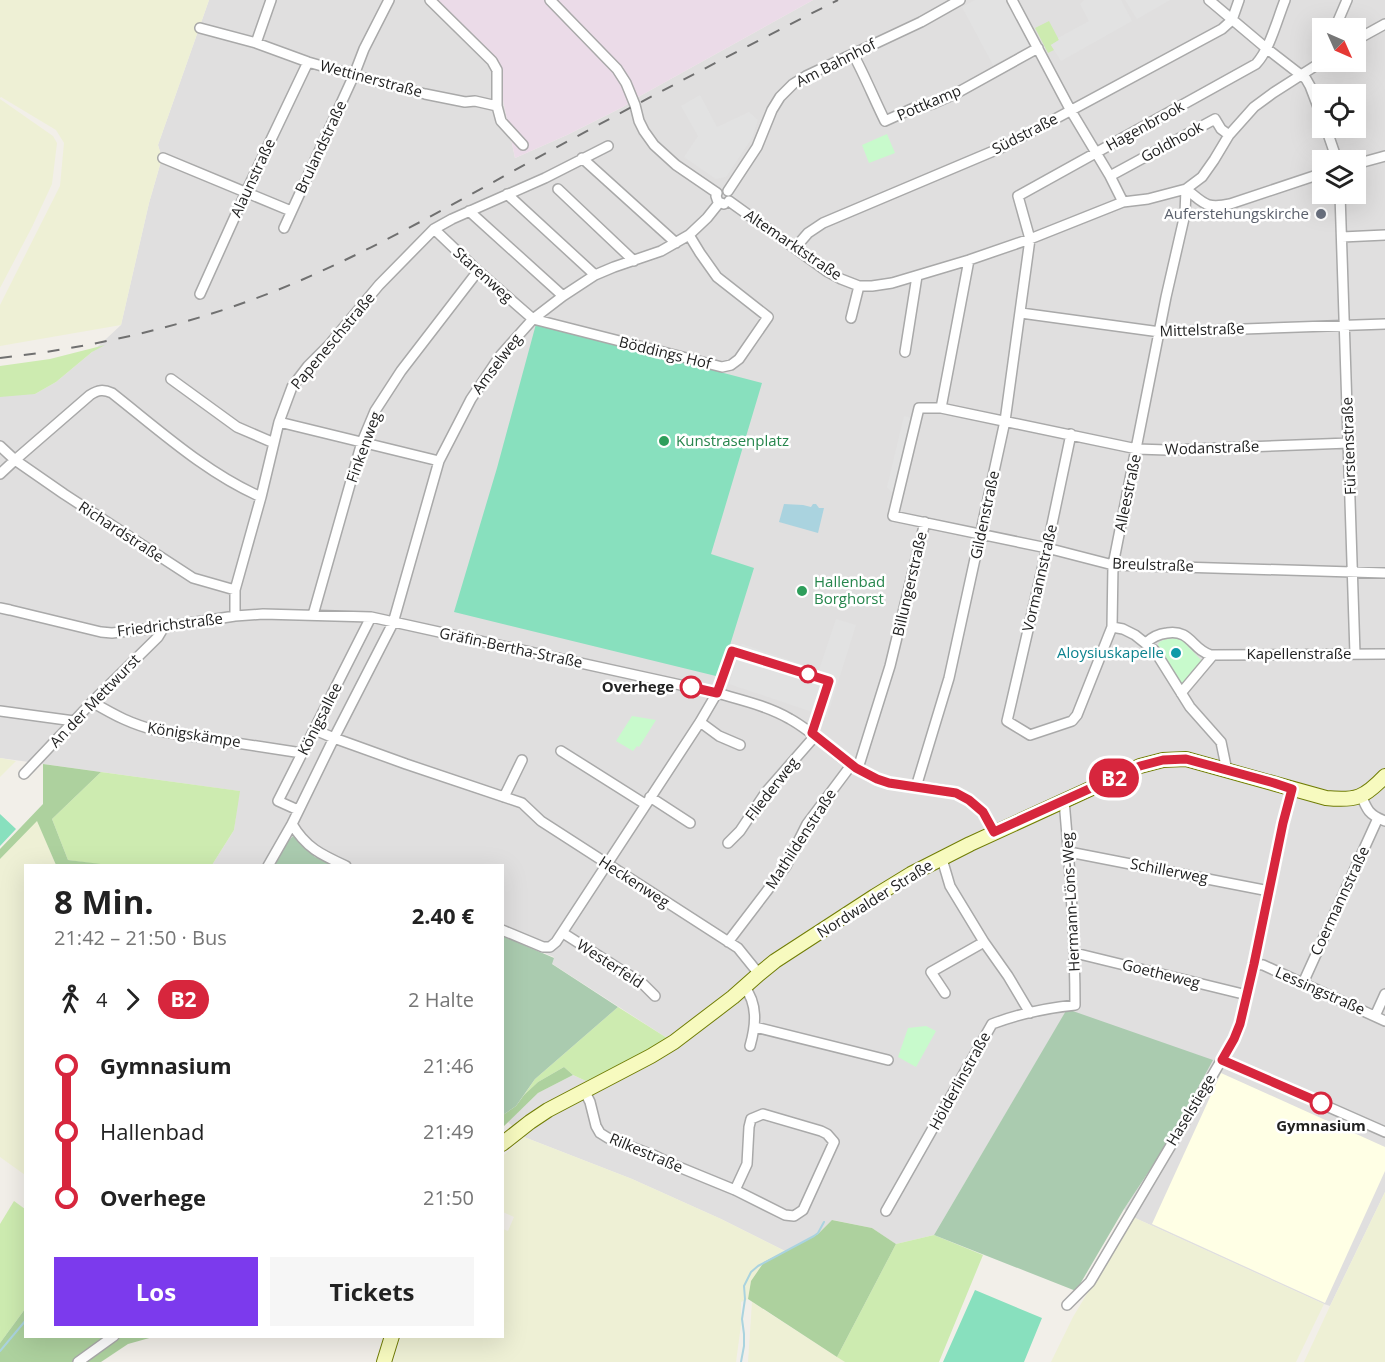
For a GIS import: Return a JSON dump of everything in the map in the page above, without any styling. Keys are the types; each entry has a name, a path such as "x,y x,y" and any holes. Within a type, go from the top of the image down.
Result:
{"street":[{"path":"256,43 272,0"},
{"name":"Brulandstraße","path":"284,228 364,49 389,0"},
{"path":"430,0 492,62 497,70 497,106 501,121 523,145"},
{"name":"Altemarktstraße","path":"550,0 616,69 626,83 639,122 654,145 676,165 828,272 859,286 892,283 917,276 1030,239 1123,202 1148,199 1186,189 1202,177 1229,135 1254,107 1312,68"},
{"name":"Am Bahnhof","path":"723,197 757,147 772,110 780,97 793,84 921,22 960,0"},
{"path":"1012,0 1123,202"},
{"path":"1209,0 1302,75 1312,91"},
{"path":"1232,20 1239,0"},
{"path":"1266,48 1285,0"},
{"path":"1339,18 1347,0"},
{"name":"Südstraße","path":"795,248 808,233 824,223 1002,147 1222,29 1232,20"},
{"path":"1366,33 1385,24"},
{"name":"Wettinerstraße","path":"200,28 256,43 308,62 425,94 497,106"},
{"name":"Pottkamp","path":"853,54 885,121 954,94 1038,48"},
{"name":"Hagenbrook","path":"1030,239 1018,195 1256,63 1266,48"},
{"name":"Alaunstraße","path":"200,294 308,62"},
{"name":"Goldhook","path":"1110,176 1215,119 1221,129 1229,135"},
{"name":"Papeneschstraße","path":"235,616 235,590 279,422 292,387 308,366 329,345 379,285 434,229 608,146"},
{"path":"1366,161 1385,156"},
{"path":"163,158 291,212"},
{"path":"582,158 676,243"},
{"path":"1186,189 1209,206 1220,206 1312,177"},
{"path":"558,189 634,261"},
{"name":"Alleestraße","path":"1007,721 1030,735 1072,721 1077,715 1112,627 1113,565 1166,297 1185,214 1186,189"},
{"path":"507,194 595,275"},
{"name":"Amselweg","path":"393,622 439,461 471,399 500,356 533,319 563,296 595,275 661,251 689,236 723,197"},
{"name":"Fürstenstraße","path":"1340,204 1355,654"},
{"path":"469,211 563,296"},
{"name":"Starenweg","path":"434,229 533,319"},
{"path":"1342,237 1385,235"},
{"name":"Böddings Hof","path":"533,319 722,367 731,365 739,359 768,317 717,277 689,236"},
{"name":"Gildenstraße","path":"916,787 950,678 1005,421 1030,239"},
{"path":"969,260 940,408 1005,421"},
{"name":"Finkenweg","path":"313,615 362,442 375,411 401,371 478,271"},
{"path":"905,352 917,276"},
{"name":"Altemarktstraße","path":"851,318 859,286"},
{"name":"Mittelstraße","path":"1020,313 1160,332 1385,324"},
{"path":"171,379 237,427 274,443"},
{"path":"0,474 90,395 97,390 105,390 201,462 240,488 261,497"},
{"name":"Billungerstraße","path":"854,766 860,762 890,666 925,522 893,516 920,408 940,408"},
{"name":"Wodanstraße","path":"1005,421 1137,449 1167,450 1349,443"},
{"path":"279,422 439,461"},
{"name":"Vormannstraße","path":"1007,721 1071,435"},
{"name":"Richardstraße","path":"0,446 15,460 64,494 192,578 235,590"},
{"name":"Breulstraße","path":"925,522 1047,548 1113,565 1385,573"},
{"name":"Friedrichstraße","path":"0,608 112,633 235,616"},
{"name":"Gräfin-Bertha-Straße","path":"235,616 263,614 371,617 717,693 790,718 854,766 877,779 889,783 956,793 983,812 994,832"},
{"name":"Königsallee","path":"298,810 279,801 371,617"},
{"name":"Königsallee","path":"269,864 292,824 393,622"},
{"name":"An der Mettwurst","path":"24,774 158,637 164,627"},
{"path":"1112,627 1123,629 1155,651 1190,707 1221,742 1227,771"},
{"path":"1146,643 1160,634 1180,633 1187,636 1204,653 1213,655 1181,693"},
{"name":"Kapellenstraße","path":"1213,655 1385,654"},
{"path":"563,933 717,693"},
{"name":"Königskämpe","path":"92,702 137,726 302,753"},
{"path":"0,711 74,721"},
{"path":"700,722 719,736 740,745"},
{"name":"Heckenweg","path":"315,730 522,803 541,821 738,948 759,974"},
{"name":"Fliederweg","path":"729,843 740,831 766,792 815,736"},
{"path":"561,751 648,801 690,822"},
{"name":"Nordwalder Straße","path":"504,1142 548,1110 674,1042 759,974 911,874 994,832 1140,766 1163,760 1186,759 1326,798 1346,800 1361,795"},
{"path":"504,797 522,760"},
{"name":"Mathildenstraße","path":"728,942 786,866 807,824 854,766"},
{"path":"1382,820 1367,810 1361,795 1385,776"},
{"name":"Haselstiege","path":"1067,1305 1090,1282 1234,1039 1247,995 1292,789"},
{"name":"Hermann-Löns-Weg","path":"1064,800 1075,953 1075,1005"},
{"name":"Coermannstraße","path":"1302,983 1382,820"},
{"path":"292,824 299,837 310,847 342,864"},
{"name":"Schillerweg","path":"1069,852 1269,891"},
{"path":"942,858 950,886 1030,1013"},
{"name":"Westerfeld","path":"504,931 543,947 550,947 563,933 643,984 655,996"},
{"path":"945,993 931,972 984,942"},
{"name":"Goetheweg","path":"1075,953 1247,995"},
{"name":"Lessingstraße","path":"1254,964 1263,965 1385,1021"},
{"path":"744,986 750,993 753,1003 755,1027 750,1046"},
{"path":"1375,1016 1385,994"},
{"name":"Hölderlinstraße","path":"886,1211 992,1024 1030,1013 1075,1005"},
{"path":"755,1027 888,1060"},
{"path":"1222,1060 1385,1132"},
{"name":"Rilkestraße","path":"584,1090 590,1102 596,1126 600,1133 608,1138 735,1190 785,1215 794,1216 803,1210 834,1142 827,1134 820,1131 763,1114 756,1116 751,1119 749,1127 747,1164 735,1190"},
{"path":"78,1362 111,1338"},
{"path":"384,1362 391,1338"}],"shaded area":[{"path":"0,0 209,0 158,145 162,158 149,203 121,325 0,346 0,305 60,186 64,143 56,130 0,98"},
{"path":"209,0 436,0 494,57 515,158 623,107 813,0 1385,0 1385,1192 1330,1306 1133,1217 1124,1209 1169,1141 1067,1010 934,1235 896,1244 872,1228 833,1220 818,1234 785,1251 632,1179 524,1137 508,1122 538,1093 573,1075 586,1081 648,1052 667,1038 551,963 554,957 504,936 504,864 333,864 315,857 293,837 274,864 213,864 234,830 239,791 0,758 0,393 35,394 56,382 121,325 149,203 162,158 158,145"},
{"path":"436,0 813,0 623,107 515,158 494,57"},
{"path":"975,0 1005,0 1031,45 993,65 962,7"},
{"path":"1084,0 1121,0 1132,21 1061,61 1051,45 1059,40 1058,38 1089,21 1080,4"},
{"path":"1125,0 1170,0 1137,19"},
{"path":"700,95 717,127 749,112 758,120 752,138 726,177 716,179 684,157 698,136 681,106"},
{"path":"0,99 53,136 57,143 52,184 0,288"},
{"path":"904,416 912,418 894,495 887,487"},
{"path":"836,619 856,625 827,717 729,684 742,644 819,670"},
{"path":"0,758 16,761 0,777"},
{"path":"37,820 56,864 24,864 24,1174 0,1157 0,859"},
{"path":"293,836 315,857 333,864 274,864 281,849"},
{"path":"504,936 554,958 552,964 618,1007 535,1079 516,1106 504,1114"},
{"path":"1067,1009 1213,1060 1169,1141 1124,1209 1076,1291 934,1235"},
{"path":"1221,1073 1385,1147 1385,1171 1325,1303 1152,1224"},
{"path":"524,1137 632,1179 785,1251 764,1262 751,1281 748,1299 741,1302 741,1325 736,1362 393,1362 401,1338 504,1338 504,1229 508,1231 514,1217 504,1212 504,1155"},
{"path":"1385,1192 1385,1362 1304,1362 1330,1306"},
{"path":"1133,1217 1324,1304 1296,1362 1051,1362 1073,1317"},
{"path":"752,1302 845,1362 748,1362"}],"green space":[{"path":"1049,21 1059,40 1051,45 1054,50 1048,53 1035,28"},
{"path":"887,134 895,153 869,163 862,145"},
{"path":"536,324 762,383 711,554 754,568 720,677 454,612 497,468"},
{"path":"105,345 92,352 56,382 35,394 0,397 0,366 50,359"},
{"path":"1178,638 1202,661 1180,686 1158,644 1164,640"},
{"path":"632,716 656,720 639,747 637,746 633,751 616,741"},
{"path":"43,764 101,772 52,819 68,860 101,864 56,864 37,821 0,859 0,849 43,804"},
{"path":"101,772 240,791 234,830 213,864 95,864 68,860 52,819"},
{"path":"0,814 16,829 0,846"},
{"path":"618,1007 667,1038 648,1052 586,1081 573,1075 564,1067 538,1082 524,1095 535,1079"},
{"path":"926,1026 936,1031 916,1067 898,1057 908,1028"},
{"path":"564,1067 573,1075 538,1093 504,1126 504,1114 516,1106 538,1082"},
{"path":"14,1201 24,1208 24,1310 0,1343 0,1224"},
{"path":"832,1220 872,1228 896,1244 837,1357 748,1299 751,1281 764,1262 818,1234"},
{"path":"934,1235 983,1255 939,1362 845,1362 837,1357 896,1244"},
{"path":"975,1290 1042,1318 1024,1362 943,1362"},
{"path":"24,1310 24,1338 149,1338 128,1344 101,1362 0,1362 0,1343"}],"water":[{"path":"784,504 811,507 816,504 819,508 824,508 818,533 779,522"}],"waterway":[{"path":"741,1362 744,1346 742,1319 744,1286 751,1272 814,1236 824,1222"},
{"path":"0,1351 24,1322"}],"railway":[{"path":"0,358 81,346 161,328 239,304 315,274 404,231 656,94 838,0"}],"bus line":[{"name":"B2","path":"691,687 717,693 732,651 829,681 812,733 856,768 877,779 889,783 956,793 969,800 983,812 994,832 1140,766 1163,760 1186,759 1292,789 1240,1024 1222,1060 1321,1103"}],"place":[{"name":"Auferstehungskirche","path":"1321,214"},
{"name":"Kunstrasenplatz","path":"664,441"},
{"name":"Hallenbad Borghorst","path":"802,591"},
{"name":"Aloysiuskapelle","path":"1176,653"},
{"name":"Overhege","path":"691,687"},
{"name":"Gymnasium","path":"1321,1103"}]}
